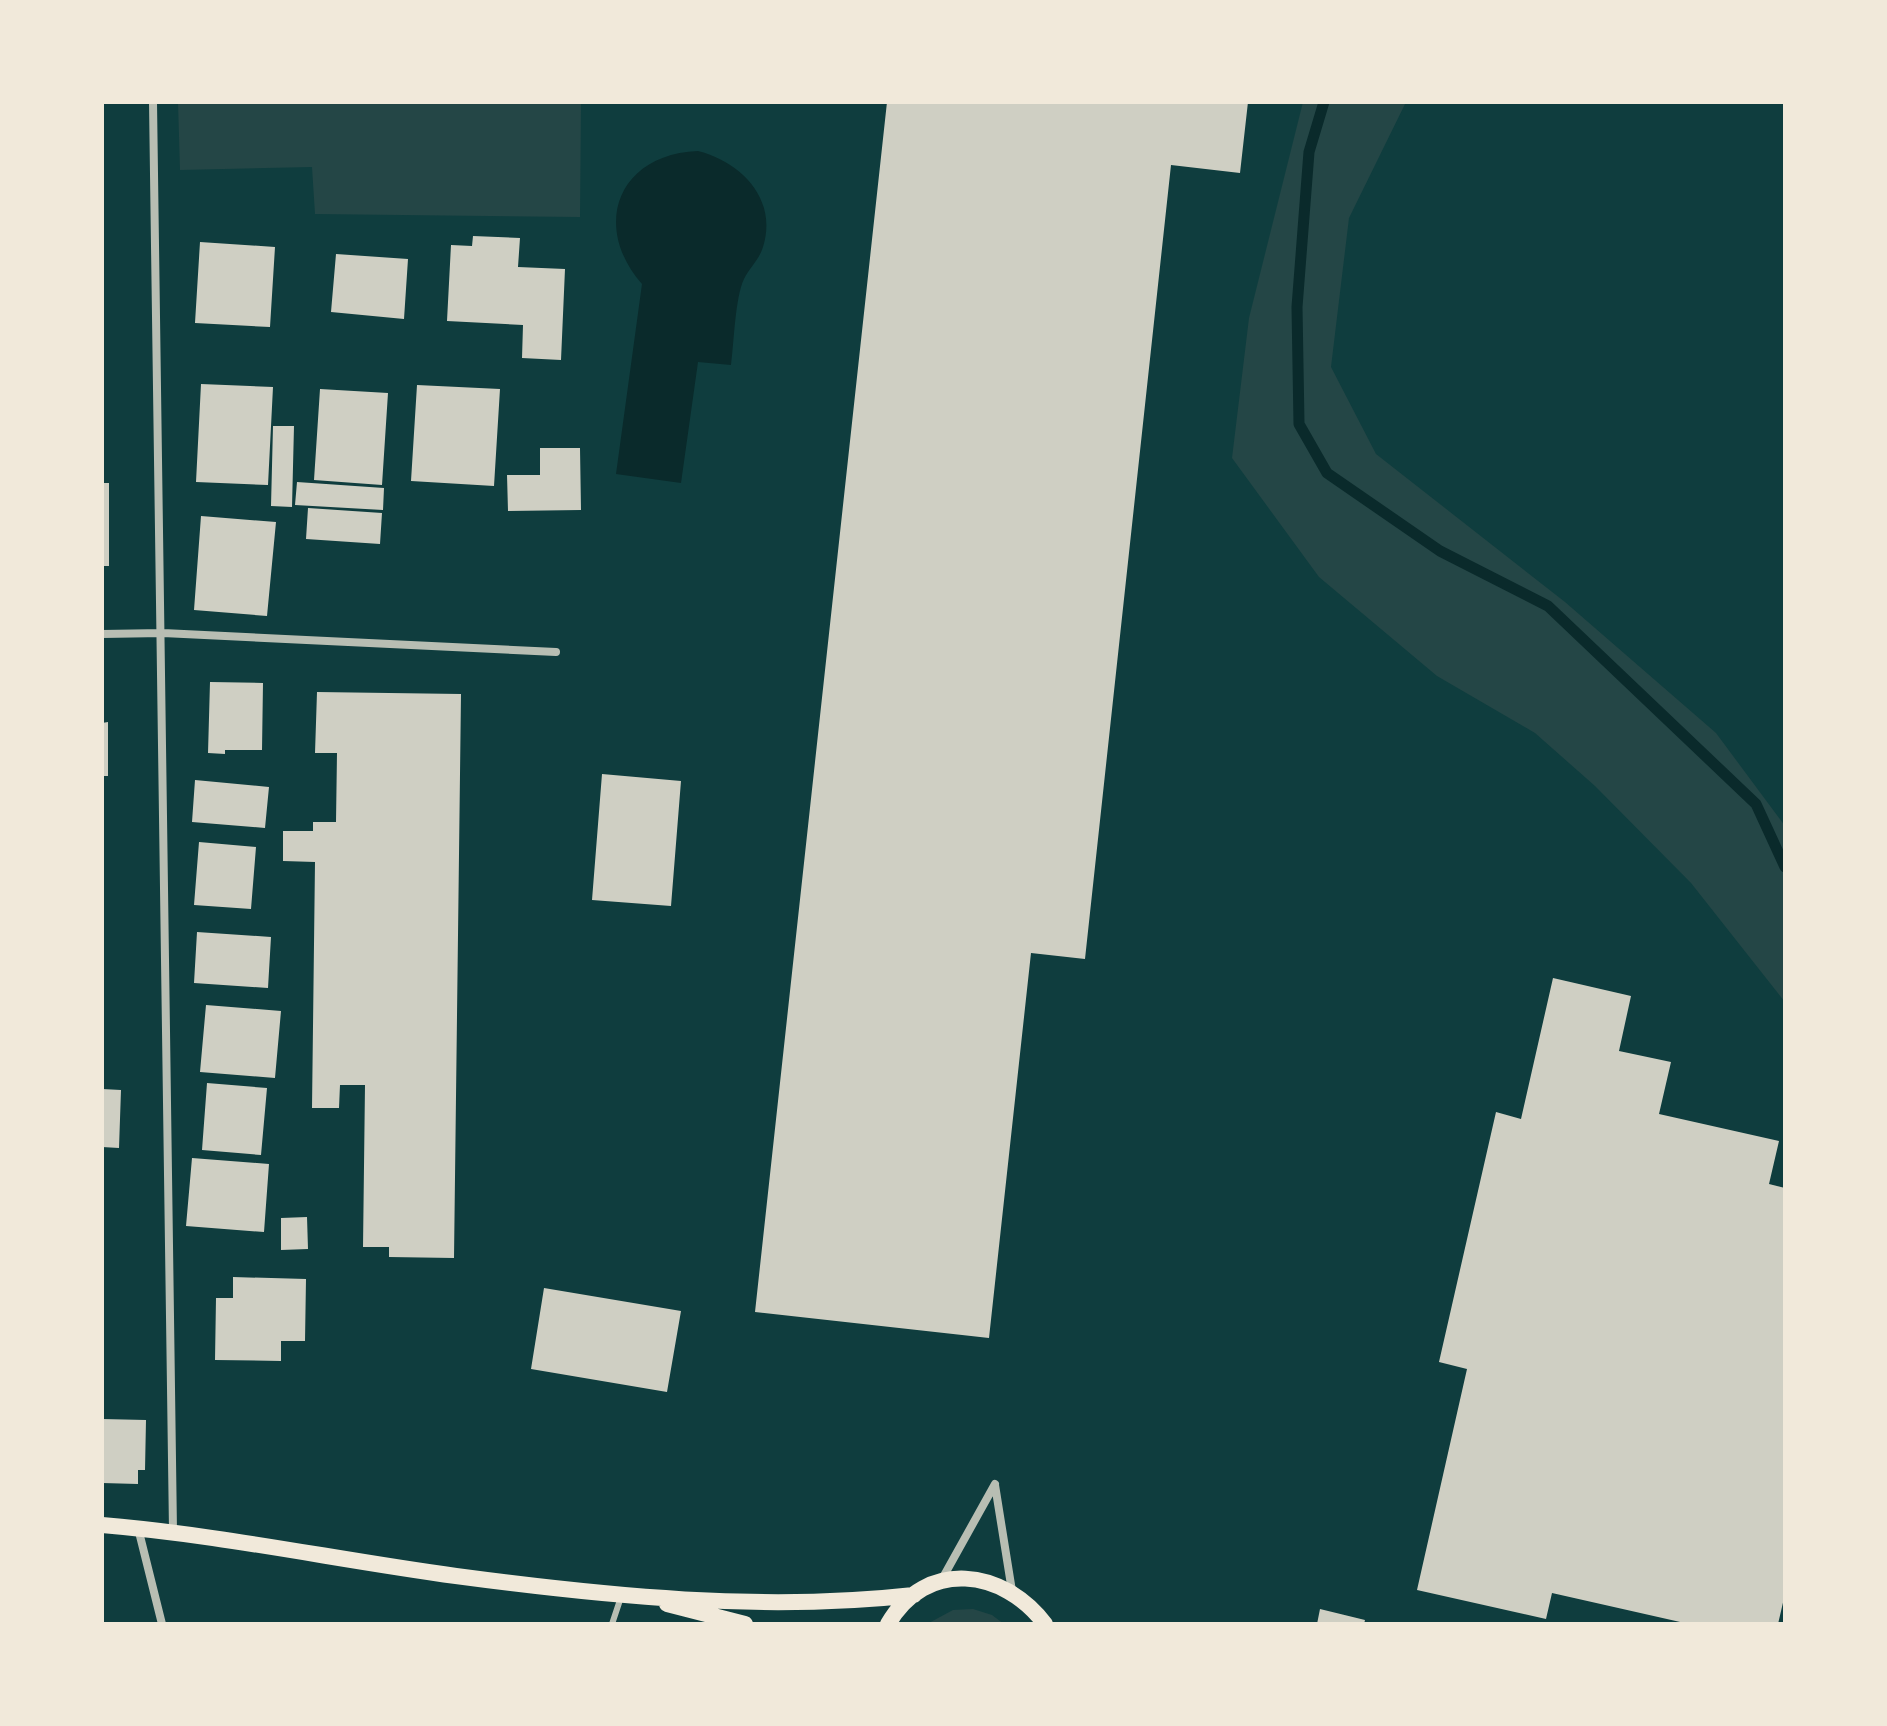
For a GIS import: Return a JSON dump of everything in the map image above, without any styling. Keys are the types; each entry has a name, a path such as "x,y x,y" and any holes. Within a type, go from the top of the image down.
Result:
{"main road":[{"path":"102,1525 173,1531 455,1575 630,1596 869,1600 914,1595 941,1582 978,1579 1012,1591 1031,1606 1045,1624"},
{"path":"888,1624 914,1595"},
{"path":"630,1596 745,1624"}],"street":[{"path":"153,102 163,633 173,1531"},
{"path":"102,634 163,633 556,652"},
{"path":"941,1582 995,1484 1012,1591"},
{"path":"138,1528 162,1624"}],"lane":[{"path":"612,1624 630,1596"}],"shaded area":[{"path":"178,102 581,102 580,217 315,214 312,167 180,170"},
{"path":"1303,102 1406,102 1349,218 1331,367 1376,454 1565,602 1716,733 1785,826 1785,1002 1691,883 1595,786 1535,733 1437,676 1319,577 1232,458 1249,318"},
{"path":"698,151 728,164 752,185 765,213 763,247 741,287 731,365 698,362 681,483 616,474 642,284 626,262 618,239 616,217 621,197 632,179 648,165 671,155"},
{"path":"973,1609 992,1615 1004,1624 927,1624 953,1610"}],"building":[{"path":"887,102 1248,102 1240,173 1171,165 1085,959 1031,953 989,1338 755,1312"},
{"path":"473,236 520,238 518,267 565,269 561,360 522,358 523,325 447,321 451,245 472,246"},
{"path":"200,242 275,247 270,327 195,323"},
{"path":"336,254 408,259 404,319 331,312"},
{"path":"201,384 273,387 268,485 196,482"},
{"path":"417,385 500,389 494,486 411,481"},
{"path":"320,389 388,393 382,485 314,480"},
{"path":"273,426 294,426 292,507 271,506"},
{"path":"540,448 580,448 581,510 508,511 507,475 540,475"},
{"path":"297,482 384,488 383,510 295,505"},
{"path":"102,483 109,483 109,566 102,566"},
{"path":"308,508 382,513 380,544 306,539"},
{"path":"201,516 276,522 267,616 194,610"},
{"path":"210,682 263,683 262,750 208,753"},
{"path":"317,692 461,694 454,1258 389,1257 389,1247 363,1247 365,1085 340,1085 339,1108 312,1108 315,862 283,861 283,831 313,831 313,822 336,822 337,753 315,753"},
{"path":"108,722 108,776 102,776 102,723"},
{"path":"602,774 681,781 671,906 592,900"},
{"path":"195,780 269,787 265,828 192,822"},
{"path":"199,842 256,847 251,909 194,905"},
{"path":"197,932 271,937 268,988 194,983"},
{"path":"1553,978 1631,996 1619,1051 1671,1062 1659,1114 1779,1141 1769,1184 1785,1188 1785,1594 1778,1624 1689,1624 1552,1593 1546,1619 1417,1590 1467,1369 1439,1362 1496,1112 1521,1119"},
{"path":"206,1005 281,1011 275,1078 200,1072"},
{"path":"207,1083 267,1088 261,1155 202,1150"},
{"path":"102,1089 121,1090 119,1148 102,1147"},
{"path":"192,1158 269,1164 264,1232 186,1226"},
{"path":"307,1217 308,1249 281,1250 281,1218"},
{"path":"233,1277 306,1279 305,1341 281,1341 281,1361 215,1360 216,1298 233,1298"},
{"path":"544,1288 681,1311 667,1392 531,1369"},
{"path":"102,1419 146,1420 145,1470 138,1470 138,1484 102,1483"},
{"path":"1320,1609 1365,1620 1364,1624 1317,1624"}],"waterway":[{"path":"1324,102 1309,152 1297,307 1299,424 1327,473 1440,551 1548,606 1756,804 1785,867"}]}
